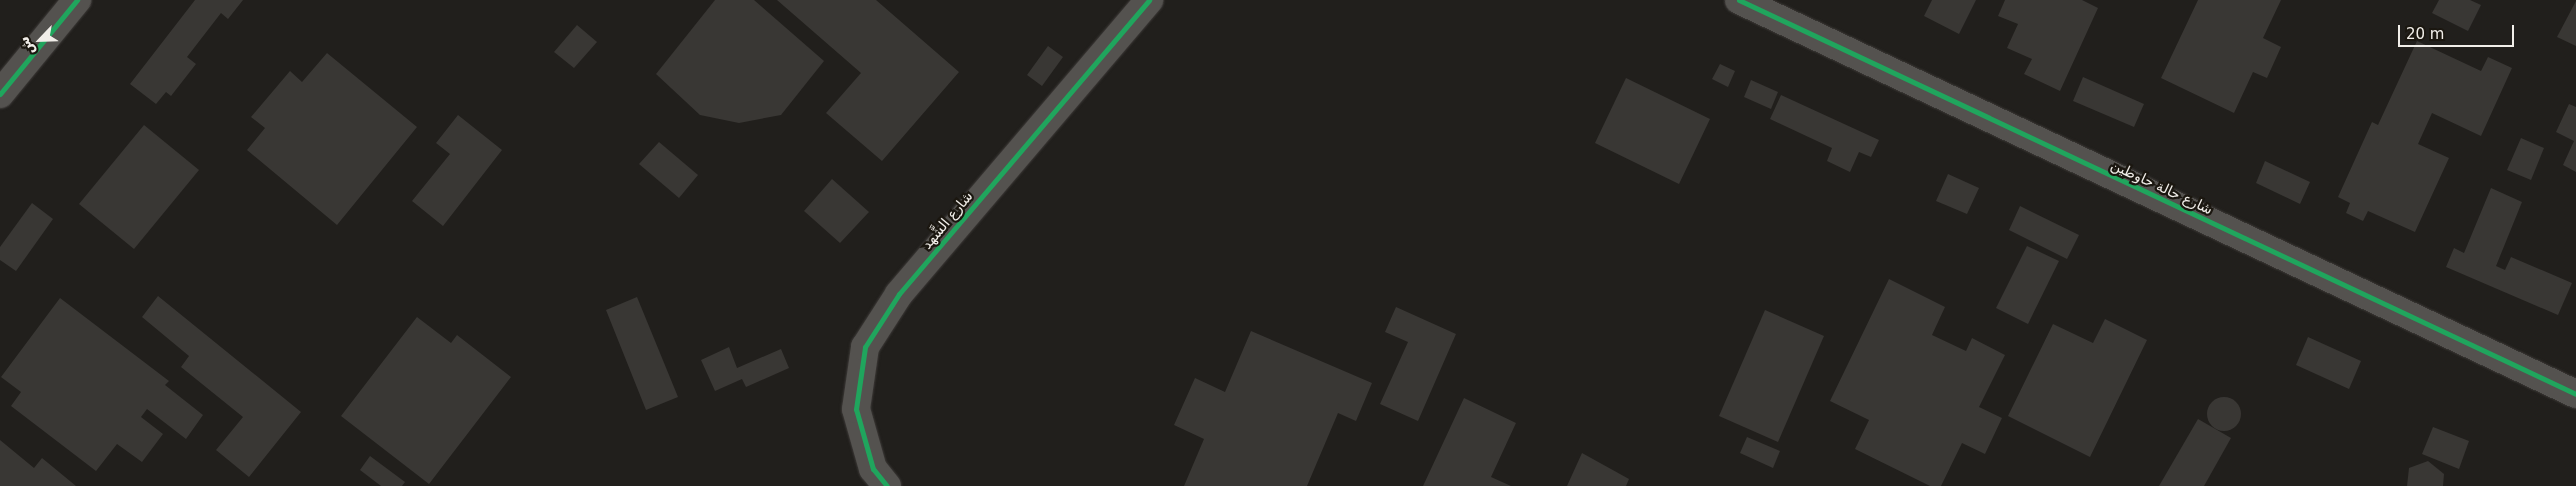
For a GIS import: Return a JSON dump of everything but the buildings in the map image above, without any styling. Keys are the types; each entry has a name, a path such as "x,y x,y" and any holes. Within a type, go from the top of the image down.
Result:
{"street":[{"path":"0,94 76,0"},
{"name":"شارع الشَّهد","path":"887,486 873,469 856,409 865,347 899,294 1149,0"},
{"name":"شارع حالة حاوطين","path":"1739,0 2576,394"}],"cycle path":[{"path":"0,94 77,0"},
{"path":"887,486 873,469 856,409 865,347 899,294 1149,0"},
{"path":"1739,0 2576,394"}]}
